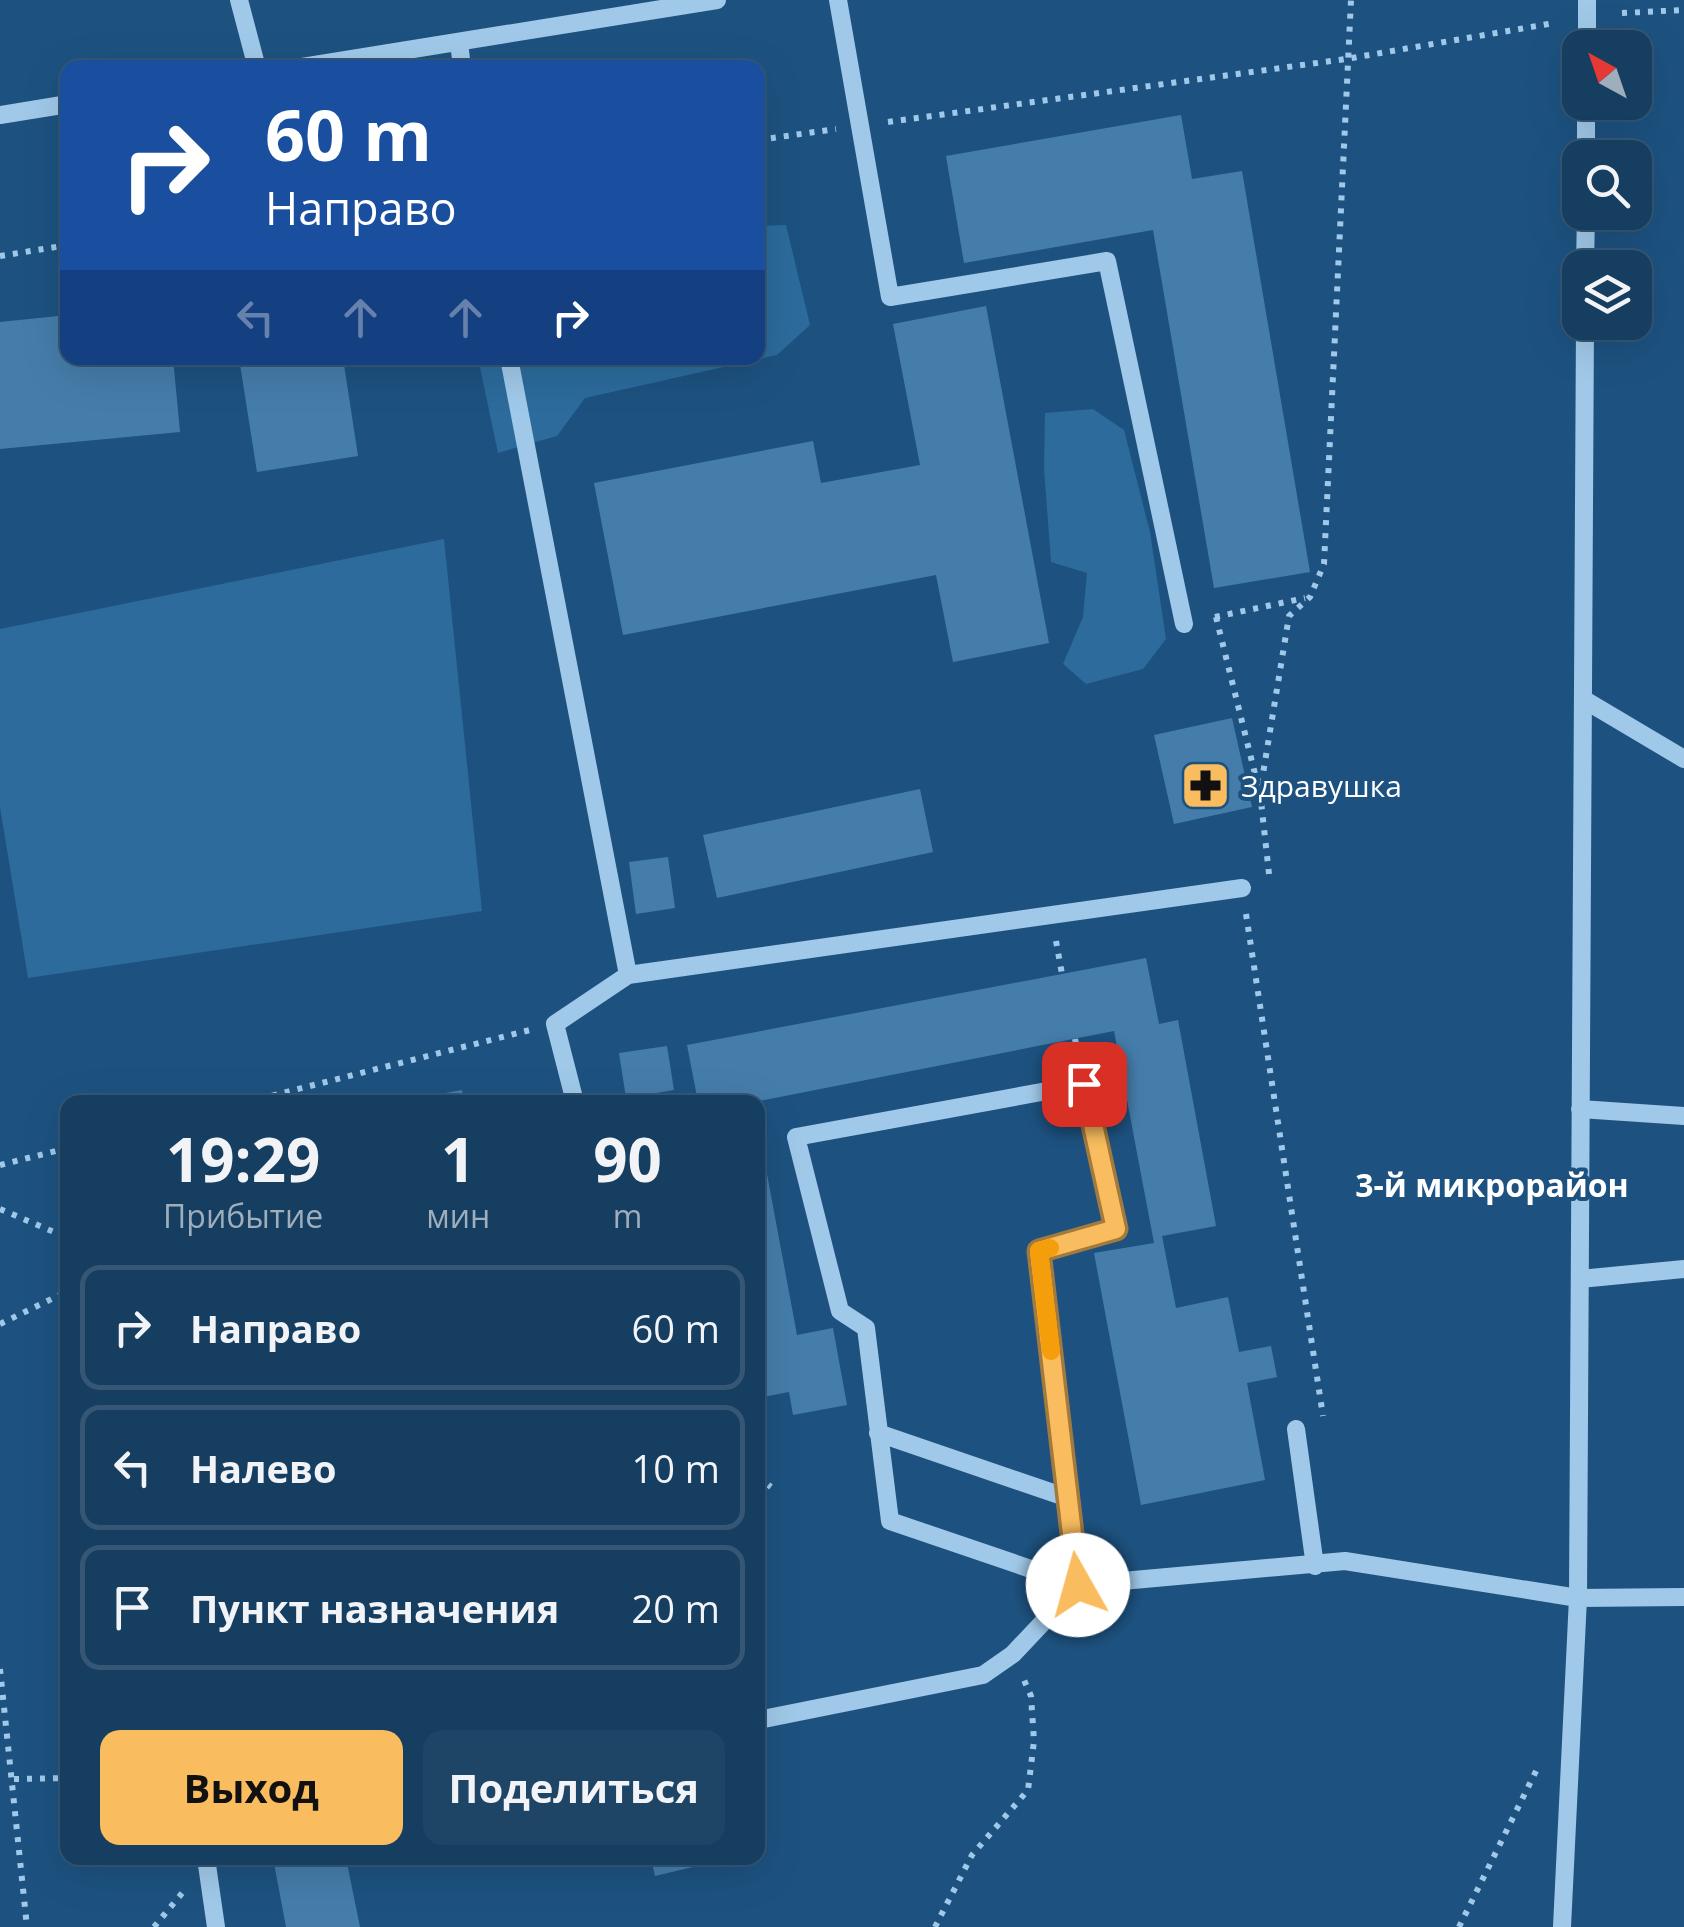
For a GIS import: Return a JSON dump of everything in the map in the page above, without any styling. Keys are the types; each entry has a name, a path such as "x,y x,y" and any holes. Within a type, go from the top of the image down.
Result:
{"street":[{"path":"239,0 255,60"},
{"path":"346,60 717,0"},
{"path":"838,0 890,296 1108,261 1184,624"},
{"path":"1587,0 1587,30"},
{"path":"459,42 461,60"},
{"path":"0,115 60,105"},
{"path":"1562,1927 1578,1598 1585,340"},
{"path":"510,365 628,975"},
{"path":"1583,699 1684,758"},
{"path":"573,1095 555,1024 628,975 1242,888"},
{"path":"1078,1585 1039,1251 1116,1229 1084,1084 796,1138 840,1312 866,1328 890,1521 1078,1585 1315,1566 1346,1560 1578,1598 1684,1597"},
{"path":"1580,1108 1684,1116"},
{"path":"1580,1279 1684,1269"},
{"path":"1296,1429 1315,1566"},
{"path":"878,1433 1068,1498"},
{"path":"765,1719 983,1675 1012,1654 1078,1585"},
{"path":"207,1865 216,1927"}],"path":[{"path":"1260,792 1289,616 1310,598 1324,564 1350,0"},
{"path":"1622,14 1684,10"},
{"path":"765,139 1346,59 1554,22"},
{"path":"0,256 60,246"},
{"path":"1184,624 1310,598"},
{"path":"1216,617 1260,792 1269,874 1242,888 1325,1426"},
{"path":"275,1095 555,1024"},
{"path":"0,1165 60,1150"},
{"path":"0,1209 60,1235"},
{"path":"0,1324 60,1295"},
{"path":"765,1482 772,1487"},
{"path":"936,1927 972,1855 1028,1790 1034,1741 1030,1696 1012,1654"},
{"path":"0,1670 28,1927"},
{"path":"1458,1927 1547,1749"},
{"path":"14,1778 60,1778"}],"shaded area":[{"path":"786,225 810,325 777,355 765,358 765,226"},
{"path":"479,365 732,365 585,398 557,436 498,453"},
{"path":"1093,409 1124,430 1150,532 1166,639 1143,669 1086,684 1063,664 1083,617 1087,573 1051,562 1044,469 1045,413"},
{"path":"444,539 482,911 28,978 0,807 0,629"}],"building":[{"path":"1181,115 1192,179 1242,171 1310,572 1214,588 1153,230 964,263 946,156"},
{"path":"986,306 1049,643 953,662 936,575 623,635 594,483 813,441 821,483 920,465 893,324"},
{"path":"60,316 60,365 174,365 180,432 0,449 0,322"},
{"path":"240,365 344,365 358,456 257,472"},
{"name":"Здравушка","path":"1232,718 1252,807 1174,824 1154,735"},
{"path":"920,789 933,852 717,898 703,835"},
{"path":"668,857 675,908 636,914 629,862"},
{"path":"1146,958 1159,1024 1178,1020 1216,1226 1162,1236 1176,1308 1228,1297 1239,1352 1271,1346 1277,1377 1247,1383 1265,1480 1141,1505 1094,1253 1154,1243 1114,1031 765,1100 765,1095 697,1095 687,1045"},
{"path":"667,1046 674,1090 626,1095 619,1053"},
{"path":"462,1090 463,1095 434,1095"},
{"path":"765,1163 797,1335 833,1328 847,1405 793,1415 789,1392 765,1397"},
{"path":"274,1865 347,1865 360,1927 286,1927"},
{"path":"653,1865 693,1865 693,1867 655,1876"}],"slow traffic":[{"path":"1050,1248 1039,1251 1051,1351"}],"place":[{"name":"Здравушка","path":"1206,785"}],"district":[{"name":"3-й микрорайон","path":"1492,1184"}],"route":[{"path":"1078,1585 1039,1251 1116,1229 1084,1084"}]}
